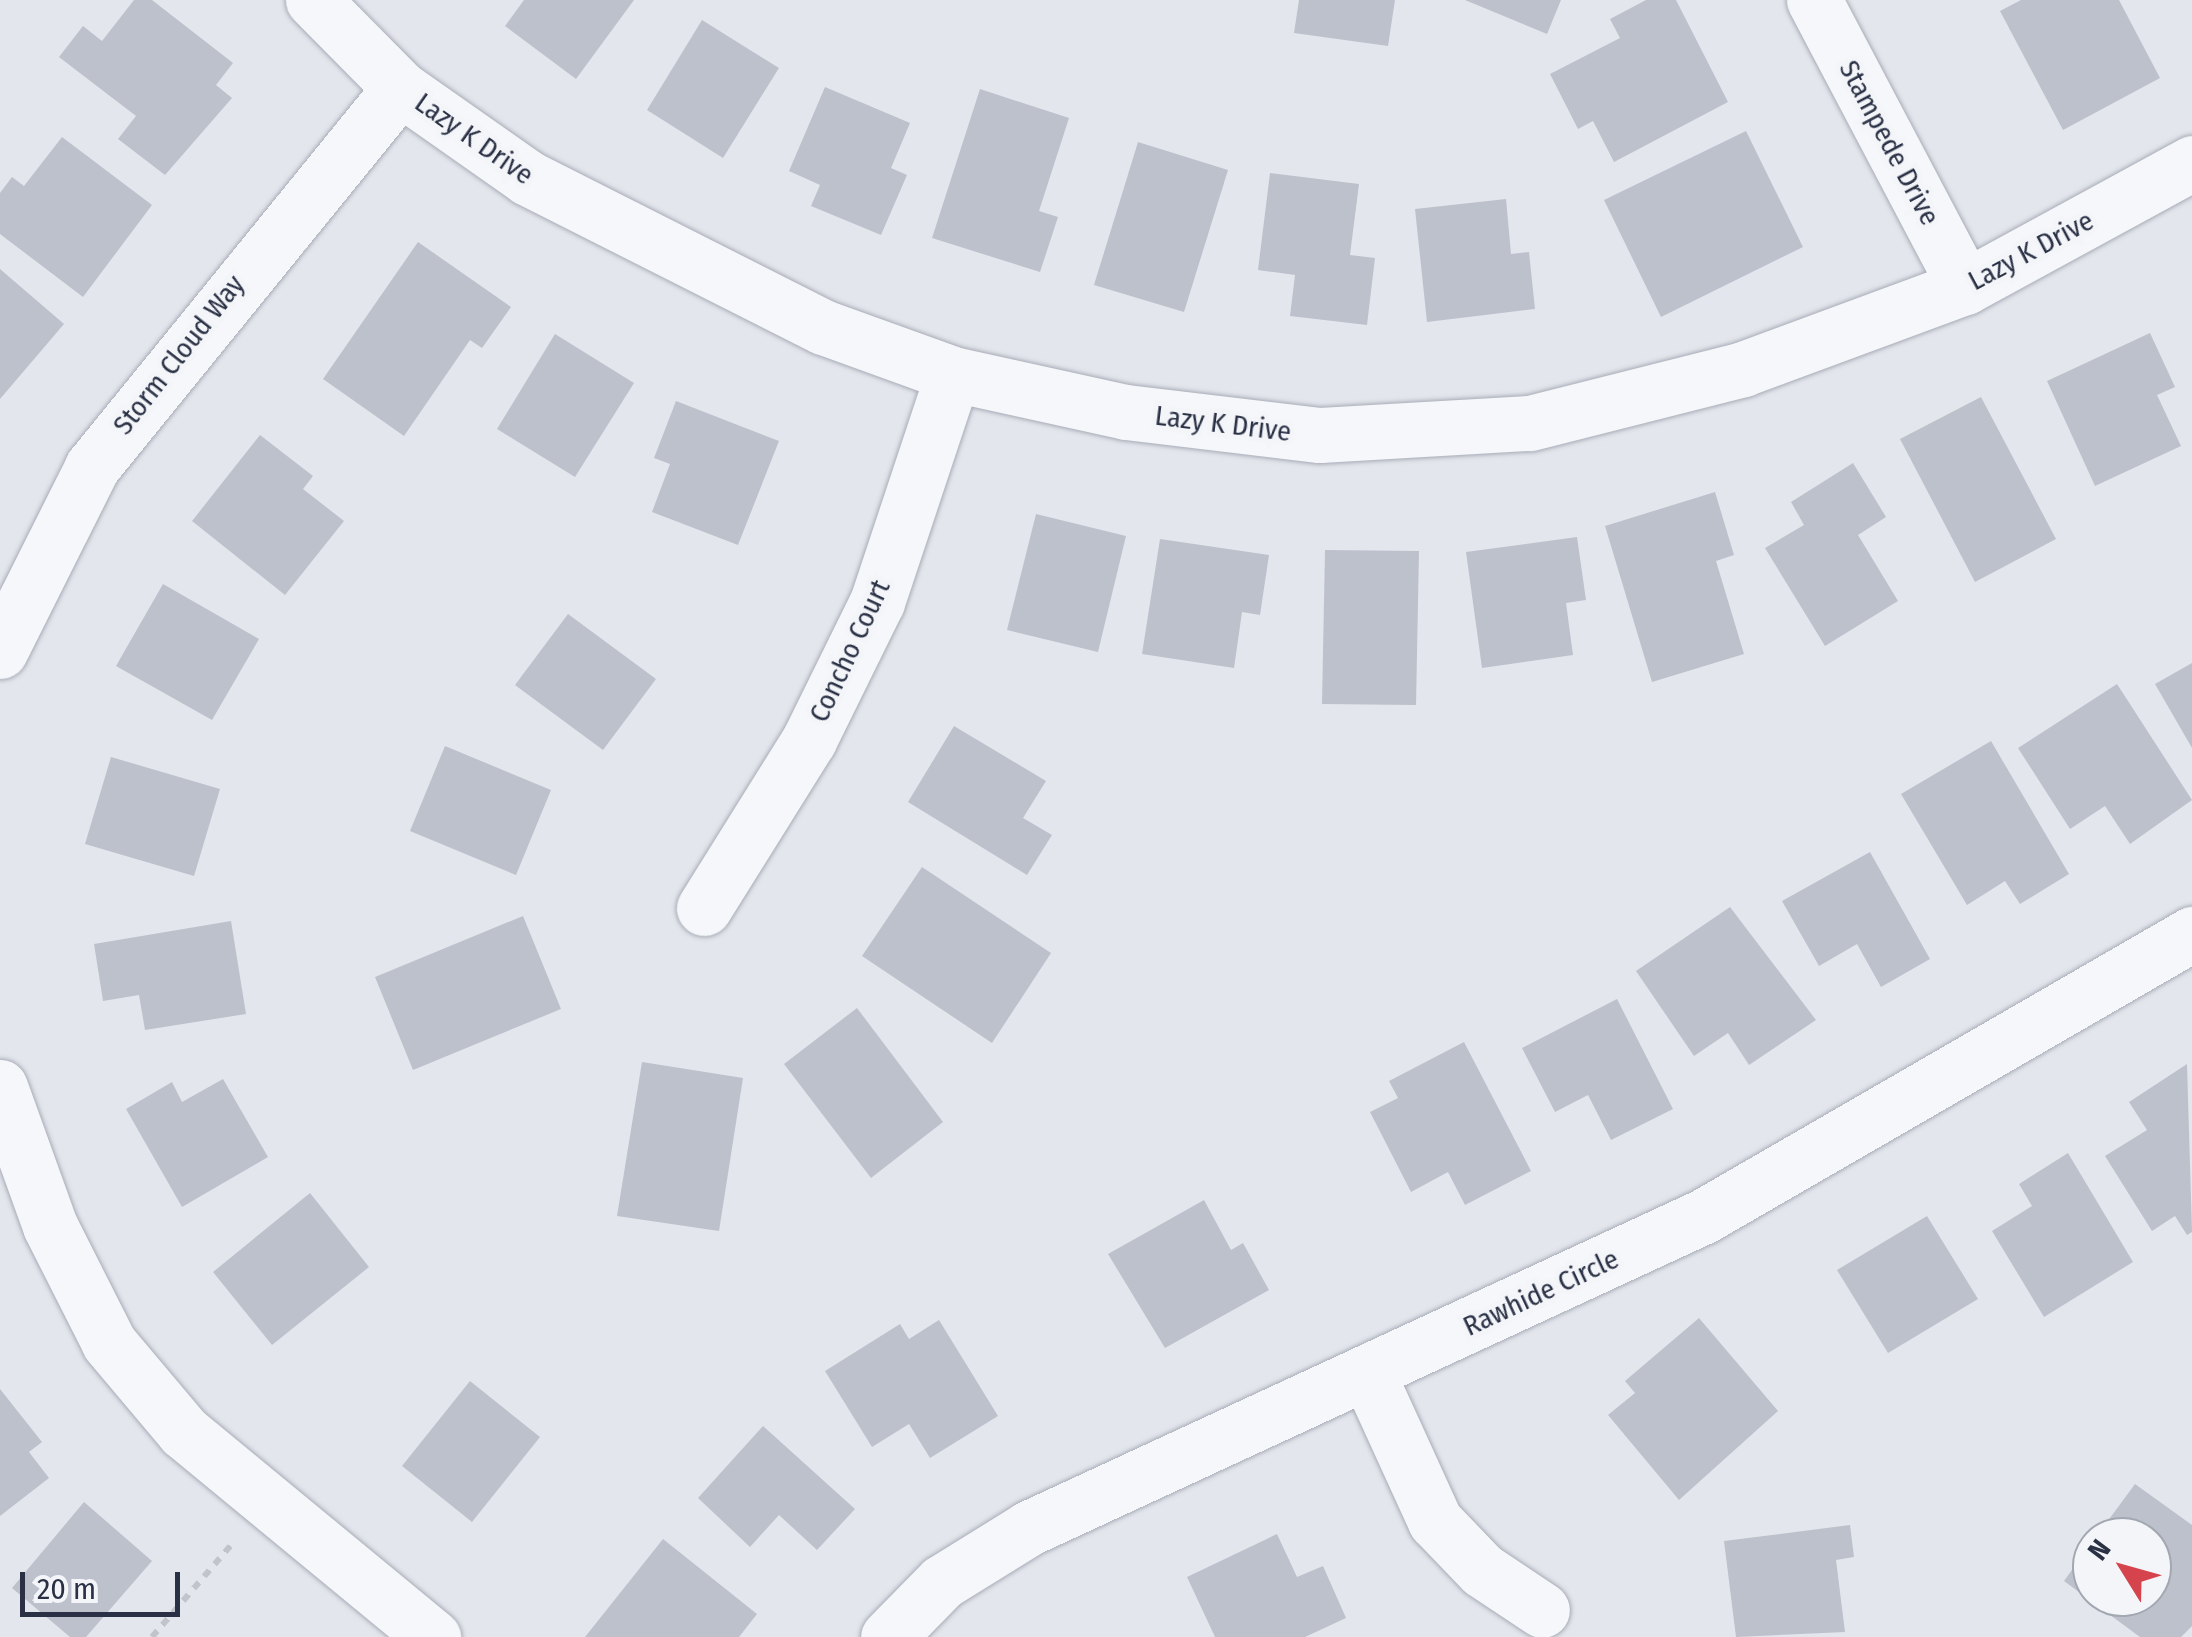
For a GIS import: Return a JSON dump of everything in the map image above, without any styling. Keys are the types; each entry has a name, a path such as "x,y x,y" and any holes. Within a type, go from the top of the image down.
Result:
{"street":[{"name":"Lazy K Drive","path":"313,0 400,88 607,224 823,328 953,374 1224,427 1387,436 1598,411 1965,287 2192,163"},
{"name":"Stampede Drive","path":"1814,0 1965,287"},
{"name":"Storm Cloud Way","path":"0,651 92,468 400,88"},
{"name":"Concho Court","path":"704,908 809,740 877,602 953,374"},
{"name":"Rawhide Circle","path":"888,1637 942,1582 1030,1528 1704,1216 2192,934"},
{"path":"0,1087 50,1226 109,1343 184,1432 433,1637"},
{"path":"1368,1374 1435,1521 1482,1570 1542,1610"}],"path":[{"path":"152,1637 231,1545"}],"building":[{"path":"134,0 152,0 233,63 216,85 232,98 165,175 118,139 136,116 59,57 83,26 102,41"},
{"path":"524,0 634,0 576,79 505,26"},
{"path":"1299,0 1395,0 1388,46 1294,33"},
{"path":"1465,0 1561,0 1547,34"},
{"path":"1646,0 1676,0 1728,102 1614,162 1593,121 1578,129 1550,74 1620,38 1610,19"},
{"path":"2021,0 2119,0 2160,78 2063,130 2000,11"},
{"path":"702,20 779,68 723,158 647,110"},
{"path":"825,87 910,123 891,168 907,175 881,235 811,206 820,185 789,171"},
{"path":"980,89 1069,118 1039,211 1058,217 1040,272 932,238"},
{"path":"1746,131 1803,247 1661,317 1604,200"},
{"path":"62,137 152,205 83,297 0,234 0,193 12,177 24,186"},
{"path":"1138,142 1228,170 1184,312 1094,285"},
{"path":"1270,173 1359,184 1350,255 1375,258 1367,325 1290,316 1295,275 1258,270"},
{"path":"1506,199 1511,254 1529,252 1535,309 1427,322 1415,209"},
{"path":"418,242 511,307 482,348 470,340 404,436 323,379"},
{"path":"0,269 64,324 0,399"},
{"path":"2150,333 2175,387 2157,395 2181,446 2095,486 2047,381"},
{"path":"555,334 634,383 575,477 497,429"},
{"path":"1981,397 2056,539 1975,582 1900,439"},
{"path":"676,401 779,441 738,545 652,512 670,464 654,458"},
{"path":"260,435 313,476 303,489 344,521 285,595 192,521"},
{"path":"1853,463 1886,517 1858,535 1898,601 1825,646 1765,548 1804,525 1791,502"},
{"path":"1715,492 1734,555 1716,561 1744,654 1652,682 1605,526"},
{"path":"1036,514 1126,536 1098,652 1007,630"},
{"path":"1577,537 1586,600 1566,603 1573,655 1482,668 1466,552"},
{"path":"1160,539 1269,555 1260,615 1242,612 1234,668 1142,654"},
{"path":"1325,550 1419,551 1416,705 1322,704"},
{"path":"163,584 259,639 212,720 116,666"},
{"path":"568,614 656,679 603,750 515,685"},
{"path":"2192,663 2192,748 2155,684"},
{"path":"2117,684 2192,800 2130,844 2105,806 2070,829 2018,748"},
{"path":"954,726 1046,781 1023,818 1052,835 1027,875 908,802"},
{"path":"1991,741 2069,874 2020,904 2005,881 1967,905 1901,794"},
{"path":"445,746 551,790 516,875 410,831"},
{"path":"111,757 220,789 194,876 85,844"},
{"path":"1870,852 1930,959 1881,987 1857,944 1819,966 1782,901"},
{"path":"922,867 1051,953 992,1043 862,956"},
{"path":"1730,907 1816,1020 1749,1065 1728,1033 1694,1056 1636,971"},
{"path":"523,916 561,1009 413,1070 375,977"},
{"path":"231,921 246,1014 145,1030 139,995 103,1001 94,944"},
{"path":"1617,999 1673,1109 1611,1140 1588,1095 1555,1112 1522,1048"},
{"path":"857,1008 943,1122 871,1178 784,1064"},
{"path":"1464,1042 1531,1171 1465,1205 1448,1172 1411,1192 1370,1112 1398,1098 1389,1081"},
{"path":"642,1062 743,1078 719,1231 617,1216"},
{"path":"2187,1064 2192,1232 2187,1235 2175,1216 2152,1231 2105,1156 2147,1130 2129,1102"},
{"path":"223,1079 268,1157 182,1207 126,1109 172,1082 182,1102"},
{"path":"2068,1153 2133,1262 2044,1317 1992,1231 2032,1206 2019,1184"},
{"path":"310,1193 369,1267 272,1345 213,1272"},
{"path":"1204,1200 1231,1250 1243,1243 1269,1290 1165,1348 1108,1254"},
{"path":"1927,1216 1978,1299 1888,1353 1837,1270"},
{"path":"1699,1318 1778,1411 1679,1500 1608,1415 1635,1393 1625,1381"},
{"path":"939,1320 998,1416 930,1458 909,1424 872,1447 825,1371 900,1324 909,1339"},
{"path":"470,1381 540,1437 472,1522 402,1466"},
{"path":"0,1389 42,1442 29,1452 49,1478 0,1516"},
{"path":"763,1426 855,1509 817,1550 779,1515 750,1547 698,1498"},
{"path":"2135,1484 2192,1525 2192,1626 2181,1637 2140,1637 2113,1617 2172,1617 2172,1517 2111,1517"},
{"path":"84,1502 152,1561 86,1637 70,1637 12,1588"},
{"path":"1850,1525 1854,1557 1836,1560 1845,1632 1736,1637 1724,1541"},
{"path":"1277,1534 1297,1577 1323,1566 1346,1618 1305,1637 1215,1637 1187,1577"},
{"path":"663,1539 757,1614 739,1637 585,1637"},
{"path":"2072,1570 2072,1587 2064,1581"}]}
